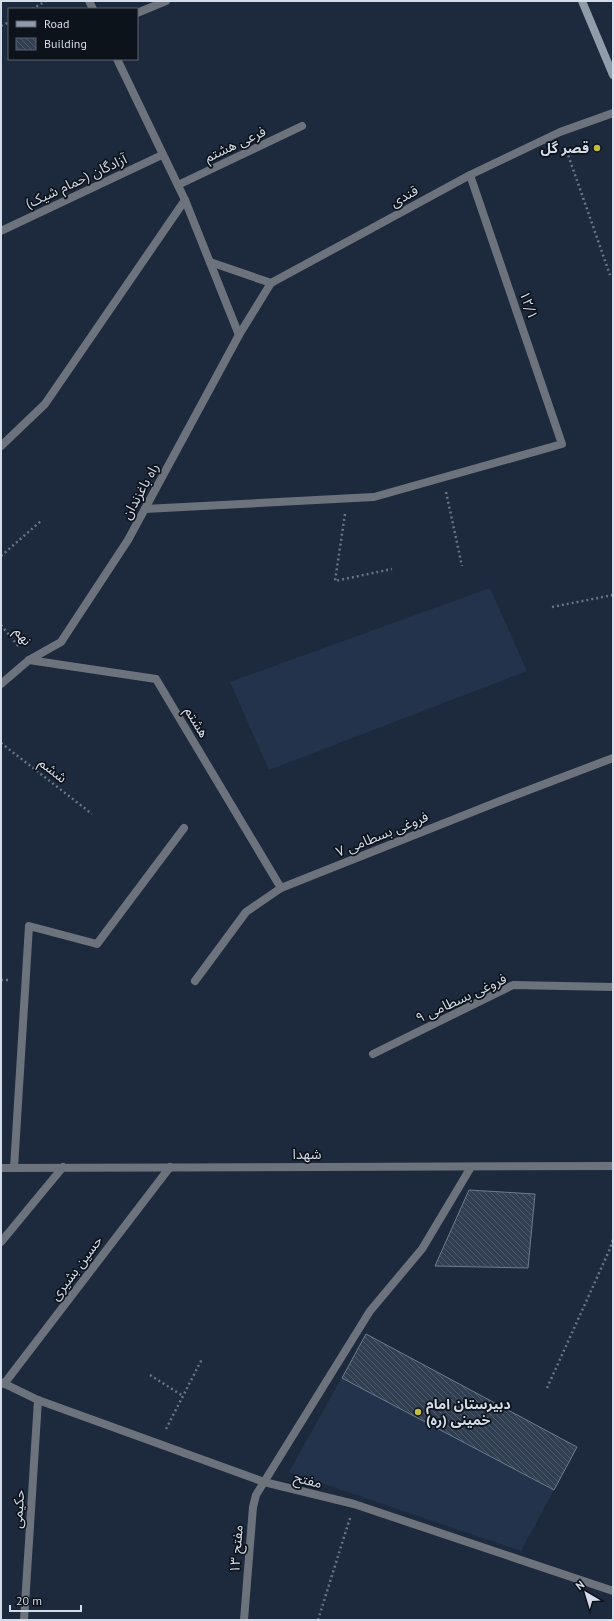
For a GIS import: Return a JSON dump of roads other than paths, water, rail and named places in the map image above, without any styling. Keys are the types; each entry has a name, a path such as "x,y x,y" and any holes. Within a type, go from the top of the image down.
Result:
{"main road":[{"path":"582,1 613,75"}],"street":[{"path":"138,14 166,1"},
{"path":"117,60 185,200 239,335"},
{"name":"قندی","path":"271,283 470,175 560,132 613,113"},
{"name":"فرعی هشتم","path":"178,185 302,126"},
{"name":"آزادگان (حمام شیک)","path":"1,231 162,154"},
{"name":"۱۲/۱","path":"145,509 374,497 562,444 470,175"},
{"path":"1,446 45,404 185,200"},
{"path":"210,262 271,283"},
{"name":"راه باغزندان","path":"1,684 29,660 61,642 128,540 239,335 271,283"},
{"name":"هشتم","path":"29,660 156,679 281,888"},
{"name":"فروغی بسطامی ۷","path":"195,981 246,912 281,888 505,799 613,758"},
{"path":"14,1168 29,926 97,944 184,828"},
{"name":"فروغی بسطامی ۹","path":"373,1054 513,986 613,987"},
{"name":"شهدا","path":"1,1168 613,1166"},
{"name":"حسین بشیری","path":"3,1383 170,1167"},
{"name":"مفتح ۱۳","path":"244,1620 252,1506 256,1495 370,1310 422,1249 471,1167"},
{"path":"1,1242 63,1168"},
{"name":"مفتح","path":"3,1383 38,1400 264,1482 354,1504 613,1591"},
{"name":"حکیمی","path":"24,1620 38,1400"}],"place":[{"name":"قصر گل","path":"597,148"},
{"name":"دبیرستان امام خمینی (ره)","path":"418,1412"}]}
